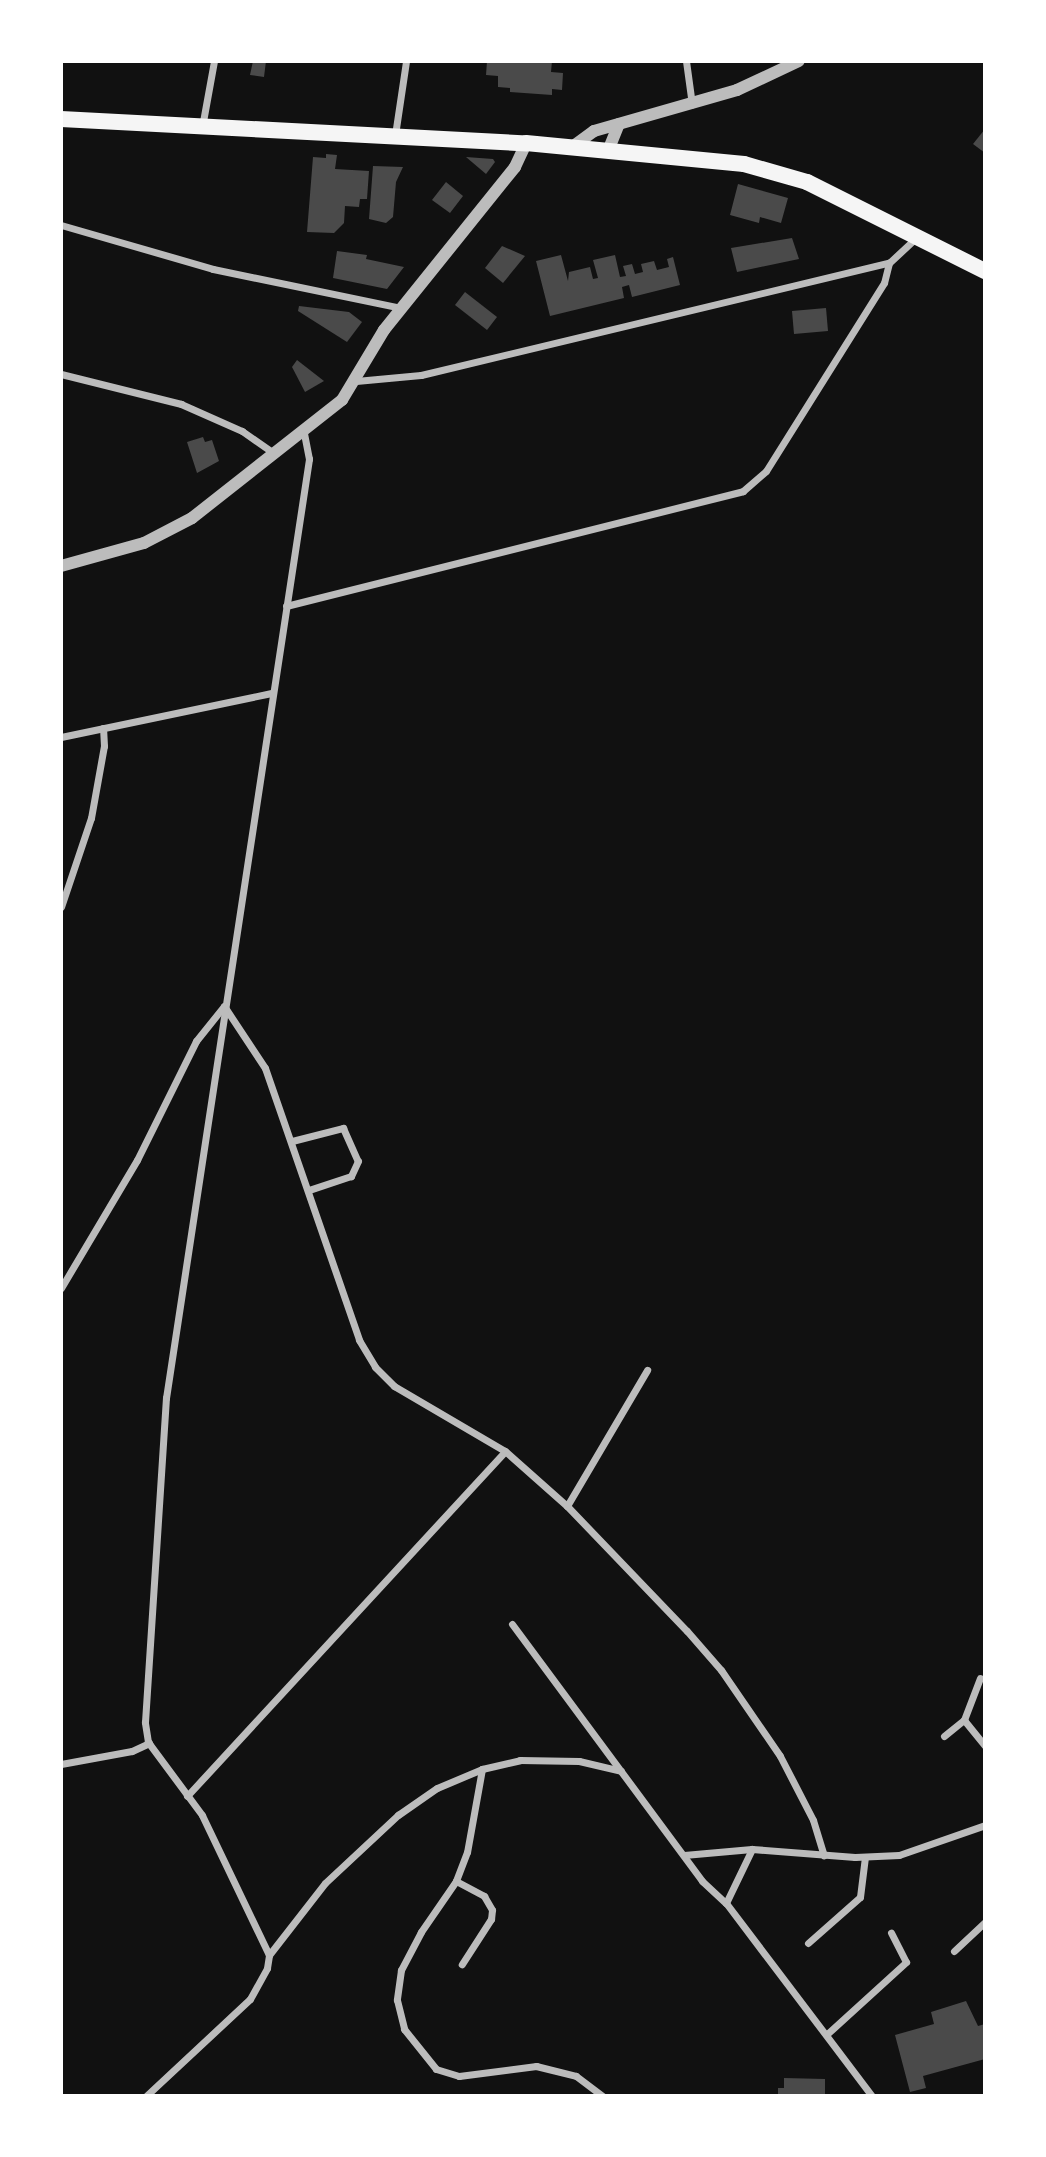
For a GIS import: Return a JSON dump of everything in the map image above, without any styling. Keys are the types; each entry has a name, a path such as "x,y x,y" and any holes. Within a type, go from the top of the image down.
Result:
{"main road":[{"path":"61,120 526,143 716,160 786,174 918,236 985,271"}],"street":[{"path":"202,127 214,61"},
{"path":"394,136 406,61"},
{"path":"685,61 692,105"},
{"path":"572,147 581,137 692,105 783,73 799,61"},
{"path":"608,151 619,124"},
{"path":"61,566 124,551 192,518 304,433 356,381 384,330 459,232 515,167 526,143"},
{"path":"61,225 212,269 403,308"},
{"path":"356,381 421,375 889,263 918,236"},
{"path":"286,606 743,491 755,484 773,459 884,283 889,263"},
{"path":"61,374 181,404 242,431 275,454"},
{"path":"269,1955 202,1815 149,1743 146,1710 165,1410 223,1006 309,459 304,433"},
{"path":"61,737 271,693"},
{"path":"61,907 91,818 104,747 103,728"},
{"path":"223,1006 265,1068 359,1340 375,1367 394,1386 505,1451 566,1506 687,1631 749,1708 797,1788 824,1855"},
{"path":"61,1288 130,1172 196,1041 223,1006"},
{"path":"292,1141 343,1128 358,1161 351,1176 309,1190"},
{"path":"566,1506 647,1370"},
{"path":"187,1796 505,1451"},
{"path":"512,1624 702,1881 726,1903 872,2096"},
{"path":"944,1736 964,1720 980,1678"},
{"path":"964,1720 985,1746"},
{"path":"61,1764 132,1751 149,1743"},
{"path":"146,2096 250,1999 267,1968 269,1955 325,1883 398,1815 437,1788 482,1769 549,1759 602,1764 621,1772"},
{"path":"482,1769 467,1852 456,1881 421,1931 401,1970 397,2000 404,2029 416,2050 436,2069 459,2077 536,2066 576,2076 603,2096"},
{"path":"684,1855 752,1849 865,1857 924,1850 985,1825"},
{"path":"726,1903 752,1849"},
{"path":"808,1943 860,1897 865,1857"},
{"path":"456,1881 484,1896 492,1910 491,1919 462,1965"},
{"path":"954,1951 985,1922"},
{"path":"827,2034 906,1962 891,1933"}],"building":[{"path":"253,61 266,61 264,77 250,75"},
{"path":"487,61 552,61 551,72 563,73 562,90 552,89 552,95 510,92 510,88 498,87 498,76 486,75"},
{"path":"985,129 985,153 973,144"},
{"path":"326,154 337,155 335,169 369,171 367,199 360,199 359,207 345,206 344,223 334,233 307,232 313,157 326,158"},
{"path":"466,157 493,159 495,162 486,174"},
{"path":"373,166 403,167 396,182 393,217 386,223 369,219"},
{"path":"446,182 463,196 450,213 432,200"},
{"path":"738,184 788,198 781,223 760,217 759,223 730,215"},
{"path":"792,238 799,259 737,272 731,248"},
{"path":"502,246 525,256 503,283 485,268"},
{"path":"337,251 367,255 366,259 404,267 387,289 333,278"},
{"path":"561,255 568,281 569,272 590,267 593,279 598,278 593,260 615,255 620,277 626,276 623,266 632,264 635,274 643,272 641,264 654,261 657,270 669,267 667,259 673,257 680,285 632,297 629,285 622,287 624,298 550,316 536,261"},
{"path":"465,292 497,317 487,330 455,305"},
{"path":"299,306 349,312 362,322 347,342 298,311"},
{"path":"826,308 828,331 794,334 792,311"},
{"path":"297,360 324,381 305,392 292,367"},
{"path":"203,437 205,442 212,440 219,461 197,473 187,442"},
{"path":"966,2001 978,2026 985,2024 985,2059 923,2076 926,2088 910,2092 895,2035 934,2024 931,2012"},
{"path":"784,2078 825,2079 825,2096 778,2096 778,2088 784,2088"}]}
